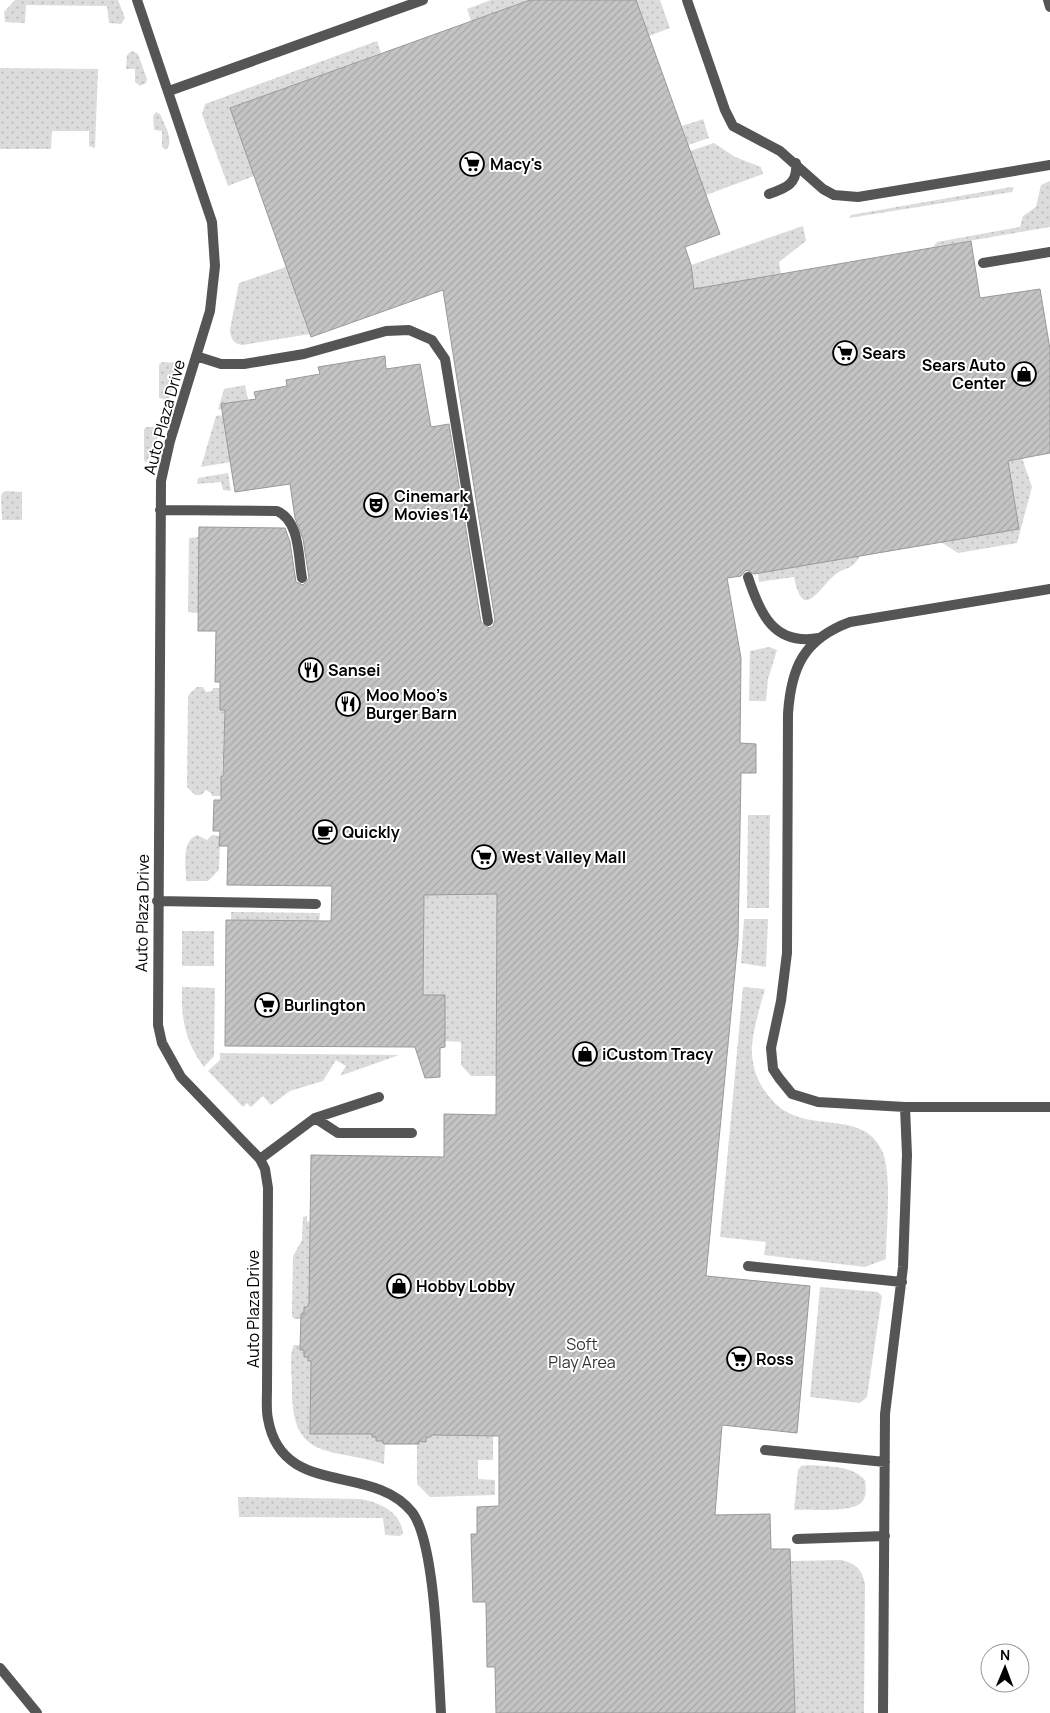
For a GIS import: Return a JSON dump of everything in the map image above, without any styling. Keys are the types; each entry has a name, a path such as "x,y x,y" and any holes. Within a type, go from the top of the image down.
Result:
{"lane":[{"name":"Auto Plaza Drive","path":"137,0 202,189 212,222 215,246 214,290 210,311 162,469 160,510 157,901 157,1008 162,1043 180,1077 260,1159 265,1169 268,1188 267,1389 268,1419 273,1436 283,1453 310,1473 378,1488 398,1500 412,1512 418,1523 427,1549 441,1713"},
{"path":"168,91 423,0"},
{"path":"687,0 725,110 734,126 780,151 823,188 834,195 858,197 1050,165"},
{"path":"1048,0 1050,7"},
{"path":"768,194 786,188 794,181 797,173 796,163"},
{"path":"983,263 1050,252"},
{"path":"196,356 221,364 244,364 304,354 386,331 409,330 432,340 445,359 488,621"},
{"path":"160,510 277,510 284,514 294,528 302,578"},
{"path":"748,577 757,606 769,624 787,636 802,641 819,638"},
{"path":"1050,588 850,622 832,629 819,638 798,664 789,694 787,953 771,1059 773,1069 792,1094 818,1102 904,1107 1050,1107"},
{"path":"157,901 316,904"},
{"path":"260,1159 314,1118 379,1097"},
{"path":"884,1713 887,1391 902,1282 907,1155 904,1107"},
{"path":"314,1118 338,1133 412,1133"},
{"path":"748,1266 902,1282"},
{"path":"765,1450 885,1462"},
{"path":"797,1538 885,1536"},
{"path":"0,1668 4,1679 37,1713"}],"shaded area":[{"path":"15,0 118,0 125,18 121,24 109,23 107,6 26,5 25,23 5,22 4,12"},
{"path":"491,0 530,0 471,21 467,9"},
{"path":"636,0 660,0 670,28 649,36"},
{"path":"377,41 381,53 230,108 254,176 228,186 202,114 205,104"},
{"path":"132,51 138,54 147,79 146,83 140,86 135,82 135,69 126,69 127,55"},
{"path":"0,68 98,69 95,148 89,146 89,131 52,131 51,149 0,149"},
{"path":"156,112 160,114 168,132 169,142 166,150 162,147 162,131 154,130 153,116"},
{"path":"703,119 709,138 688,145 682,126"},
{"path":"714,143 735,157 761,167 763,174 706,195 690,151"},
{"path":"1050,181 1050,227 933,247 937,242 1020,227 1023,216 1036,207 1041,185"},
{"path":"1014,188 1012,192 849,218 851,215"},
{"path":"803,226 806,241 779,262 781,274 694,289 691,265"},
{"path":"286,267 310,334 242,345 234,342 230,329 239,283"},
{"path":"162,362 178,363 180,367 169,399 166,400 159,398 159,365"},
{"path":"245,385 248,400 221,404 222,409 218,410 224,389"},
{"path":"223,415 231,462 201,467 216,416"},
{"path":"147,427 157,427 161,430 146,463 144,460 144,429"},
{"path":"1022,458 1032,487 1017,543 958,553 941,542 1019,529 1008,461"},
{"path":"228,473 231,491 223,490 221,482 197,484 198,478"},
{"path":"5,491 22,492 22,520 2,520 1,495"},
{"path":"199,537 199,613 188,612 189,538"},
{"path":"860,556 851,566 836,574 818,593 807,600 802,598 798,591 794,577 759,582 758,573"},
{"path":"769,647 777,650 768,679 766,701 749,701 750,651"},
{"path":"197,687 203,687 206,692 212,691 213,688 220,688 225,710 221,796 212,796 206,790 201,795 195,795 187,787 188,697"},
{"path":"748,815 770,815 769,908 747,908"},
{"path":"197,835 207,840 212,835 220,836 219,870 208,881 186,881 186,848 192,838"},
{"path":"424,894 497,894 496,1076 471,1076 461,1065 461,1042 445,1041 445,995 423,995"},
{"path":"231,912 320,913 319,921 231,920"},
{"path":"744,919 768,919 766,967 741,963"},
{"path":"182,931 214,931 214,966 182,966"},
{"path":"182,987 215,988 214,1056 204,1067 188,1039 182,1009"},
{"path":"743,987 765,989 754,1031 752,1057 754,1069 759,1080 772,1100 783,1110 799,1117 841,1124 866,1132 876,1140 883,1153 886,1163 888,1190 886,1259 865,1267 764,1255 766,1242 720,1237"},
{"path":"220,1053 399,1055 340,1076 346,1066 336,1060 323,1081 290,1091 271,1105 263,1096 251,1107 247,1103 243,1107 208,1071 220,1060"},
{"path":"307,1216 307,1221 310,1222 309,1303 304,1314 301,1314 301,1319 294,1319 292,1316 293,1256 302,1240 303,1217"},
{"path":"820,1287 878,1292 882,1296 867,1397 860,1403 810,1397"},
{"path":"294,1345 300,1345 304,1350 304,1357 308,1357 308,1361 311,1361 310,1433 372,1434 372,1437 376,1437 377,1441 383,1441 385,1444 384,1464 330,1452 306,1440 298,1428 293,1411 291,1359"},
{"path":"431,1435 493,1436 493,1460 478,1460 478,1479 495,1480 495,1495 430,1497 417,1484 417,1444 419,1441 426,1441 426,1437 431,1437"},
{"path":"809,1465 847,1469 860,1475 865,1480 866,1492 863,1501 856,1506 848,1508 794,1510 798,1470 801,1466"},
{"path":"238,1497 361,1499 388,1509 398,1519 403,1533 400,1536 385,1535 383,1518 239,1517"},
{"path":"841,1560 850,1563 860,1571 865,1584 864,1713 795,1713 791,1561"}],"building":[{"name":"West Valley Mall","path":"530,0 636,0 720,234 685,247 691,265 694,289 971,241 980,298 1040,289 1050,349 1050,453 1008,461 1019,529 754,574 746,570 741,576 727,578 741,658 740,743 756,744 756,773 741,773 738,940 706,1276 810,1286 797,1433 722,1425 715,1515 770,1514 771,1549 790,1549 795,1713 496,1713 495,1667 487,1667 486,1602 473,1602 471,1534 477,1534 477,1507 499,1506 499,1436 431,1435 431,1437 426,1437 426,1442 419,1441 419,1444 384,1444 383,1441 376,1441 376,1437 372,1437 372,1434 310,1434 311,1361 308,1361 308,1357 304,1357 304,1350 300,1350 301,1314 304,1314 304,1307 307,1307 309,1303 311,1155 444,1157 444,1114 496,1115 497,894 424,895 423,995 445,995 445,1047 440,1048 440,1077 425,1078 415,1047 225,1046 226,920 331,921 332,886 227,885 228,846 219,846 220,831 213,831 214,800 221,800 225,710 220,710 220,682 215,682 216,631 198,631 199,527 285,528 290,542 296,582 303,585 309,578 303,539 295,518 290,484 235,492 221,404 256,399 254,392 287,386 286,380 320,374 318,367 385,356 386,369 420,364 431,427 449,424 481,622 489,628 493,626 495,620 443,290 311,337 230,108"}],"place":[{"name":"Macy's","path":"472,164"},
{"name":"Sears","path":"845,353"},
{"name":"Sears Auto Center","path":"1024,374"},
{"name":"Cinemark Movies 14","path":"376,505"},
{"name":"Sansei","path":"311,670"},
{"name":"Moo Moo’s Burger Barn","path":"348,704"},
{"name":"Quickly","path":"325,832"},
{"name":"West Valley Mall","path":"484,857"},
{"name":"Burlington","path":"267,1005"},
{"name":"iCustom Tracy","path":"585,1054"},
{"name":"Hobby Lobby","path":"399,1286"},
{"name":"Ross","path":"739,1359"}],"park label":[{"name":"Soft Play Area","path":"582,1353"}]}
